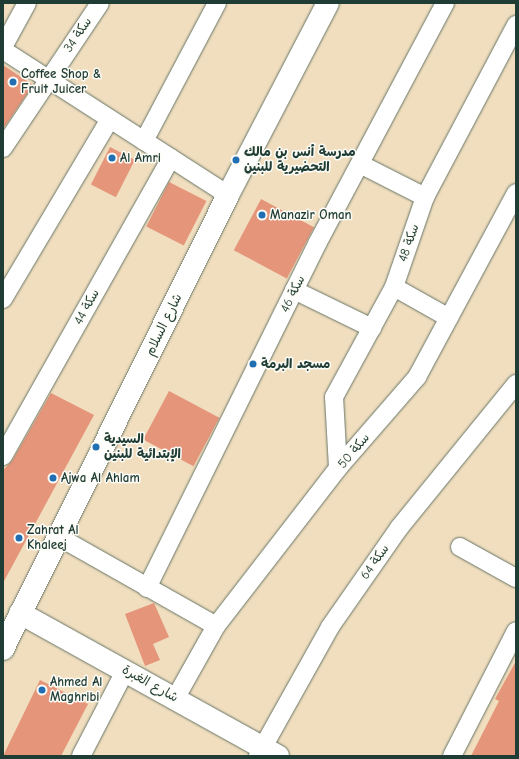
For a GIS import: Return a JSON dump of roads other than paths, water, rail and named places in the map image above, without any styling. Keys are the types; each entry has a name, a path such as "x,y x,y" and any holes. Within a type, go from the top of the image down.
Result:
{"street":[{"path":"27,3 3,48 48,79 228,195"},
{"path":"144,141 217,3"},
{"name":"شارع السلام","path":"3,650 228,195 328,3"},
{"name":"سكة 46","path":"147,588 294,290 445,3"},
{"name":"سكة 34","path":"3,148 96,4"},
{"name":"سكة 48","path":"338,468 334,397 394,287 425,197 514,32"},
{"path":"3,299 110,119"},
{"name":"سكة 44","path":"3,456 171,158"},
{"path":"360,164 425,197"},
{"name":"سكة 50","path":"175,699 216,626 338,468 417,377 516,193"},
{"path":"394,287 449,318"},
{"path":"294,290 372,328"},
{"name":"سكة 64","path":"266,753 330,628 395,534 516,384"},
{"path":"58,537 216,626"},
{"path":"460,547 516,578"},
{"name":"شارع الغبرة","path":"20,613 175,699 266,753"},
{"path":"452,756 516,631"},
{"path":"81,756 125,671"}],"place":[{"name":"Coffee Shop & Fruit Juicer","path":"13,82"},
{"name":"Al Amri","path":"112,158"},
{"name":"مدرسة أنس بن مالك التحضيرية للبنين","path":"236,160"},
{"name":"Manazir Oman","path":"262,215"},
{"name":"مسجد البرمة","path":"253,364"},
{"name":"السيدية الإبتدائية للبنين","path":"96,447"},
{"name":"Ajwa Al Ahlam","path":"53,478"},
{"name":"Zahrat Al Khaleej","path":"19,538"},
{"name":"Ahmed Al Maghribi","path":"42,690"}]}
